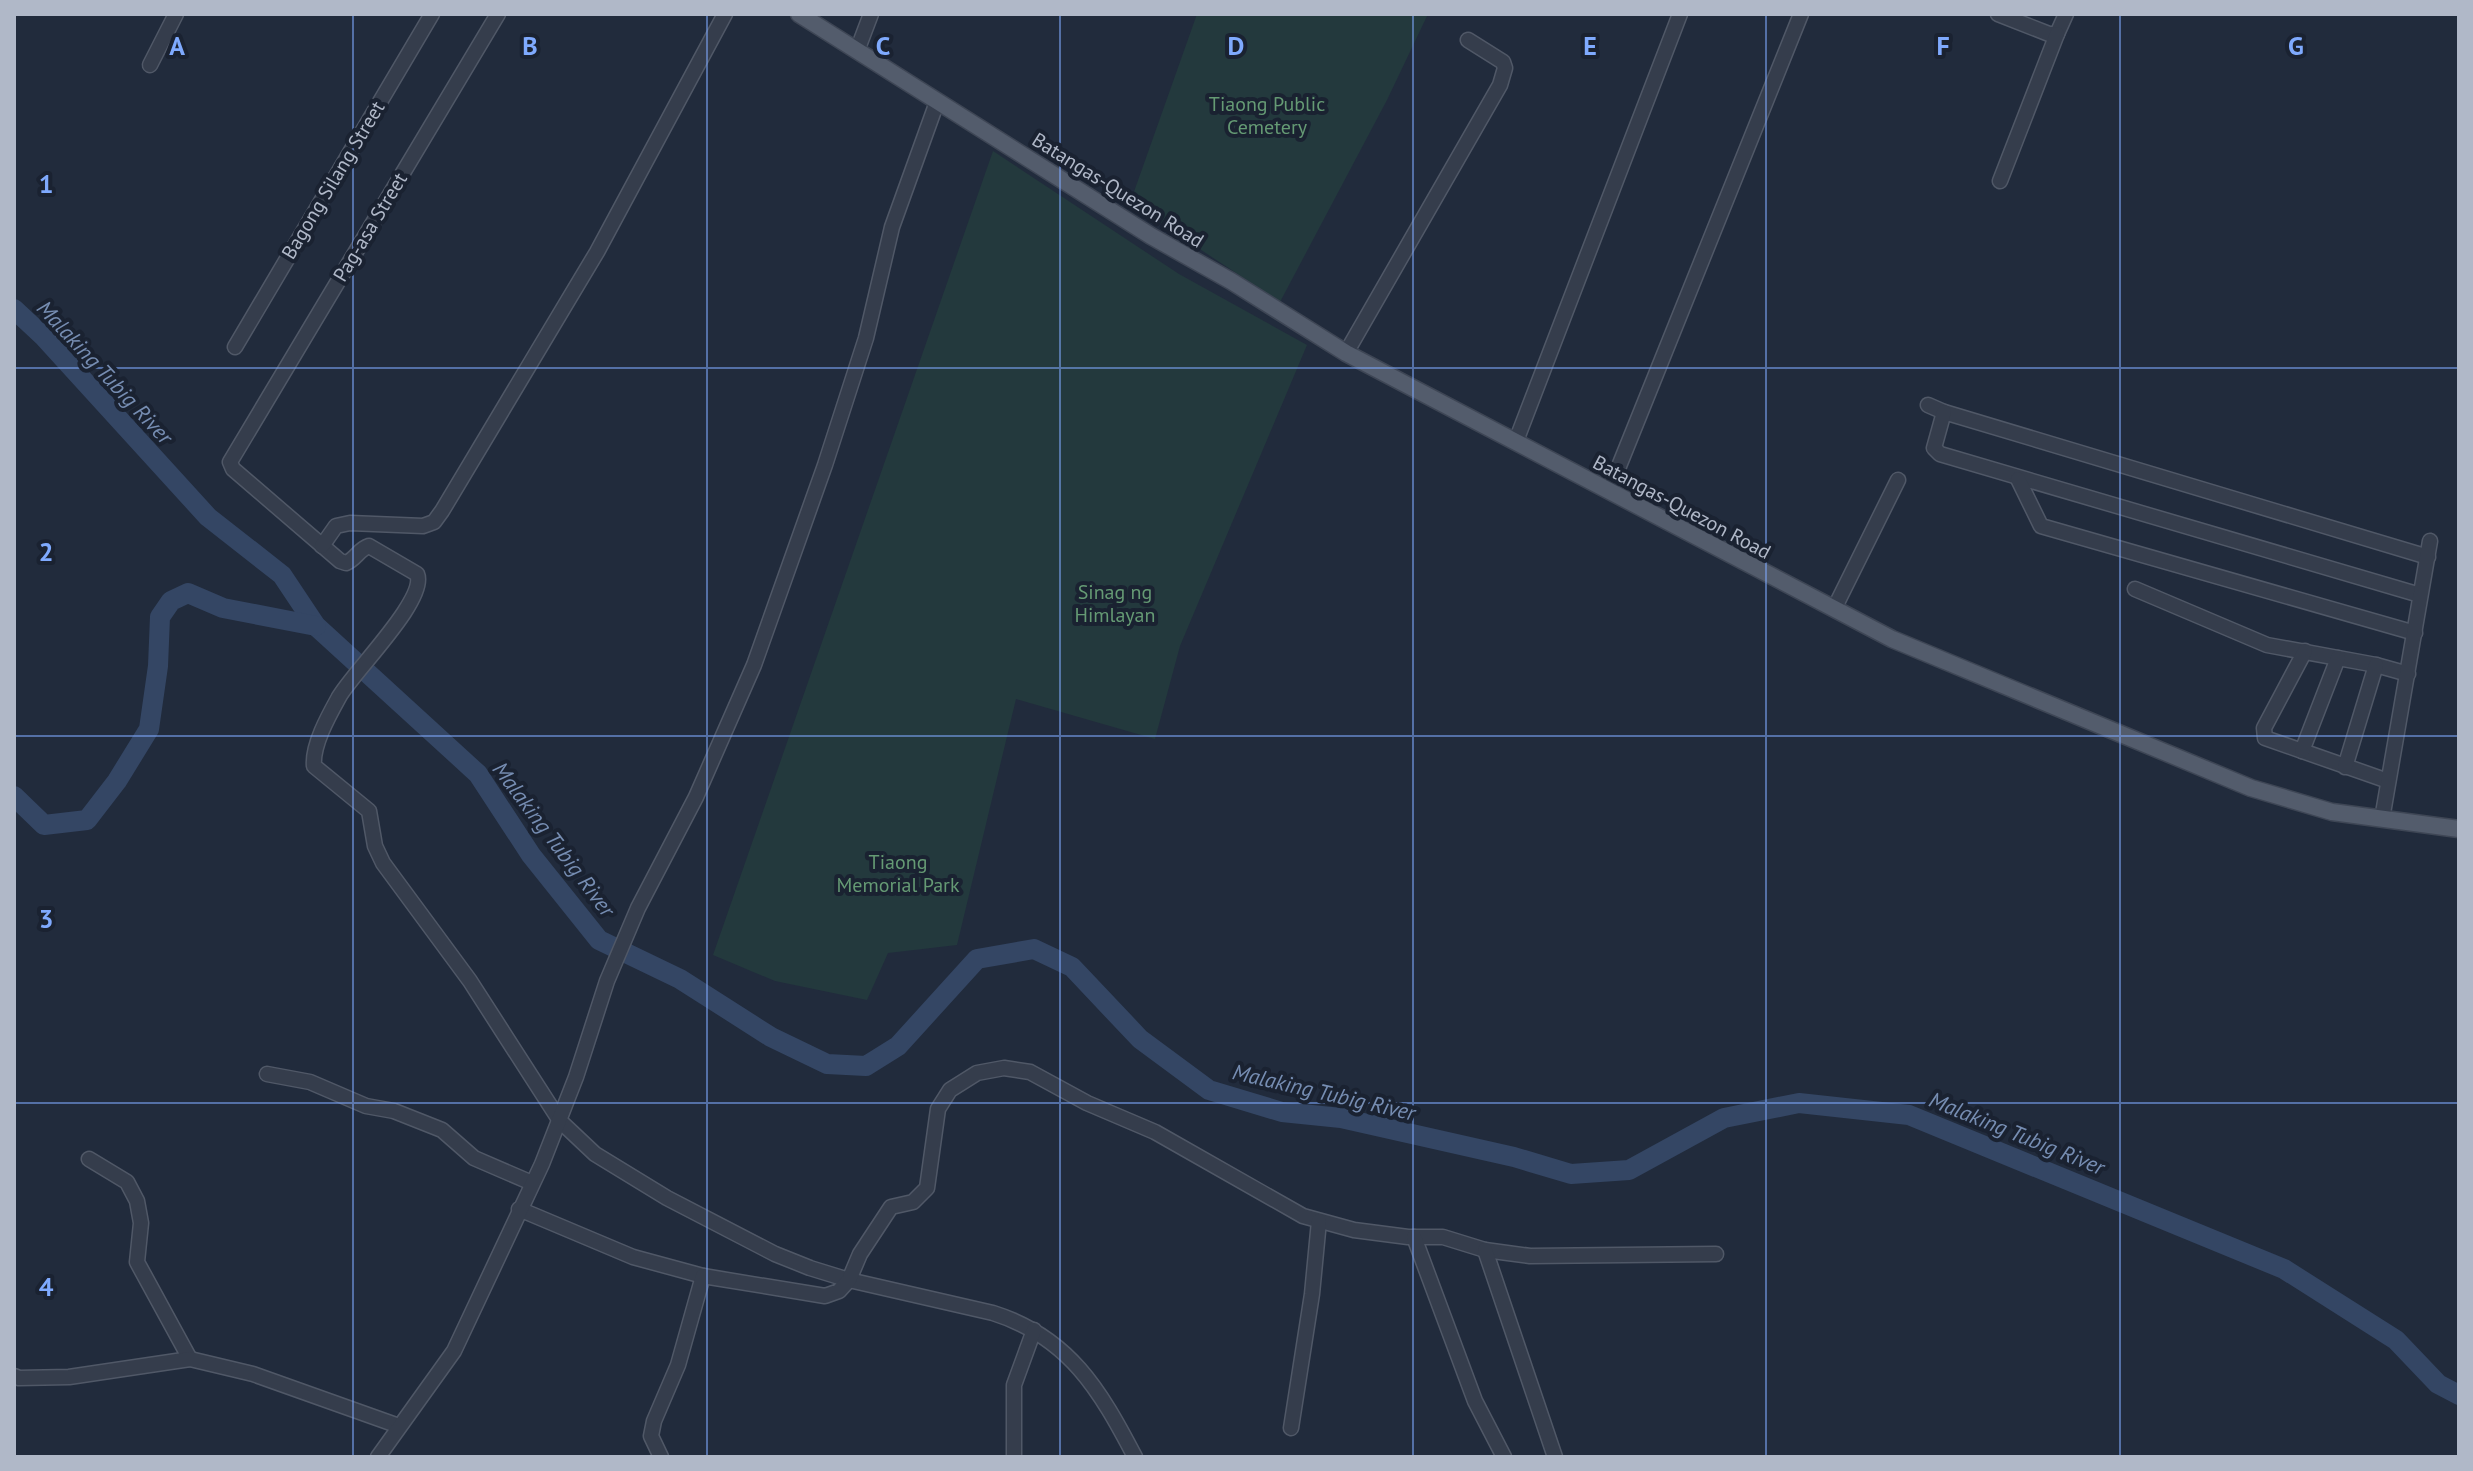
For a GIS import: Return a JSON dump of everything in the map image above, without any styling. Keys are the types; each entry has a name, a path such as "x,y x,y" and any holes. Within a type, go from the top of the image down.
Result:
{"main road":[{"name":"Batangas-Quezon Road","path":"799,14 1151,236 1231,281 1346,353 1892,639 2251,788 2332,812 2459,829"}],"street":[{"path":"150,65 176,14"},
{"name":"Bagong Silang Street","path":"235,347 432,14"},
{"name":"Pag-asa Street","path":"322,546 233,469 230,462 498,14"},
{"path":"725,14 597,252 434,522 423,526 350,523 336,526 322,546 346,563 352,561 363,547 375,548 417,574 419,589 340,695 313,755 314,766 369,811 375,846 383,863 470,981 560,1121 595,1154 667,1198 775,1254 849,1280 993,1313 1034,1330 1072,1359 1109,1406 1135,1457"},
{"path":"857,51 871,14"},
{"path":"1516,441 1680,14"},
{"path":"1609,491 1801,14"},
{"path":"1998,14 2049,34 2057,34"},
{"path":"2000,181 2066,14"},
{"path":"1346,353 1500,85 1505,68 1503,62 1468,40"},
{"path":"378,1457 454,1351 560,1121 607,981 638,908 696,797 754,665 825,465 866,338 892,227 937,102"},
{"path":"1928,405 2428,557"},
{"path":"1944,412 1935,451 2018,479 2420,595"},
{"path":"2018,479 2041,526 2415,633"},
{"path":"1834,609 1898,480"},
{"path":"2382,819 2430,541"},
{"path":"2135,589 2258,642 2408,674"},
{"path":"2305,651 2264,728 2265,738 2388,781"},
{"path":"2302,751 2338,658"},
{"path":"2345,767 2376,665"},
{"path":"519,1209 633,1257 703,1276 825,1296 839,1291 849,1280 860,1254 891,1207 913,1202 927,1188 938,1109 950,1090 977,1073 1004,1068 1030,1072 1087,1103 1155,1132 1303,1216 1319,1221 1354,1230 1443,1237 1485,1250 1530,1256 1716,1254"},
{"path":"267,1074 310,1082 366,1106 394,1111 430,1125 442,1130 474,1158 532,1183"},
{"path":"89,1159 127,1182 137,1201 141,1223 137,1262 190,1359"},
{"path":"1291,1428 1312,1294 1319,1221"},
{"path":"1414,1237 1475,1401 1504,1457"},
{"path":"1485,1250 1555,1457"},
{"path":"661,1457 651,1436 654,1421 678,1365 703,1276"},
{"path":"1014,1457 1014,1385 1034,1330"},
{"path":"14,1376 69,1377 190,1359 253,1374 399,1426"}],"green space":[{"name":"Tiaong Public Cemetery","path":"1197,14 1428,14 1387,100 1280,302 1130,203"},
{"path":"993,151 1179,274 1307,345 1180,646 1155,739 1016,699 957,945 888,953 867,1000 775,981 713,955"}],"waterway":[{"name":"Malaking Tubig River","path":"14,309 44,337 208,517 282,575 316,626 478,774 531,855 599,940 680,979 771,1037 827,1064 866,1066 898,1046 977,959 1034,949 1072,967 1140,1039 1209,1090 1282,1112 1341,1118 1514,1157 1571,1174 1629,1170 1724,1118 1799,1103 1909,1115 2284,1269 2396,1340 2438,1384 2459,1395"},
{"path":"14,796 44,825 87,820 117,781 149,729 158,666 160,617 171,601 188,593 223,608 316,626"}],"park label":[{"name":"Sinag ng Himlayan","path":"1115,604"},
{"name":"Tiaong Memorial Park","path":"898,874"}]}
